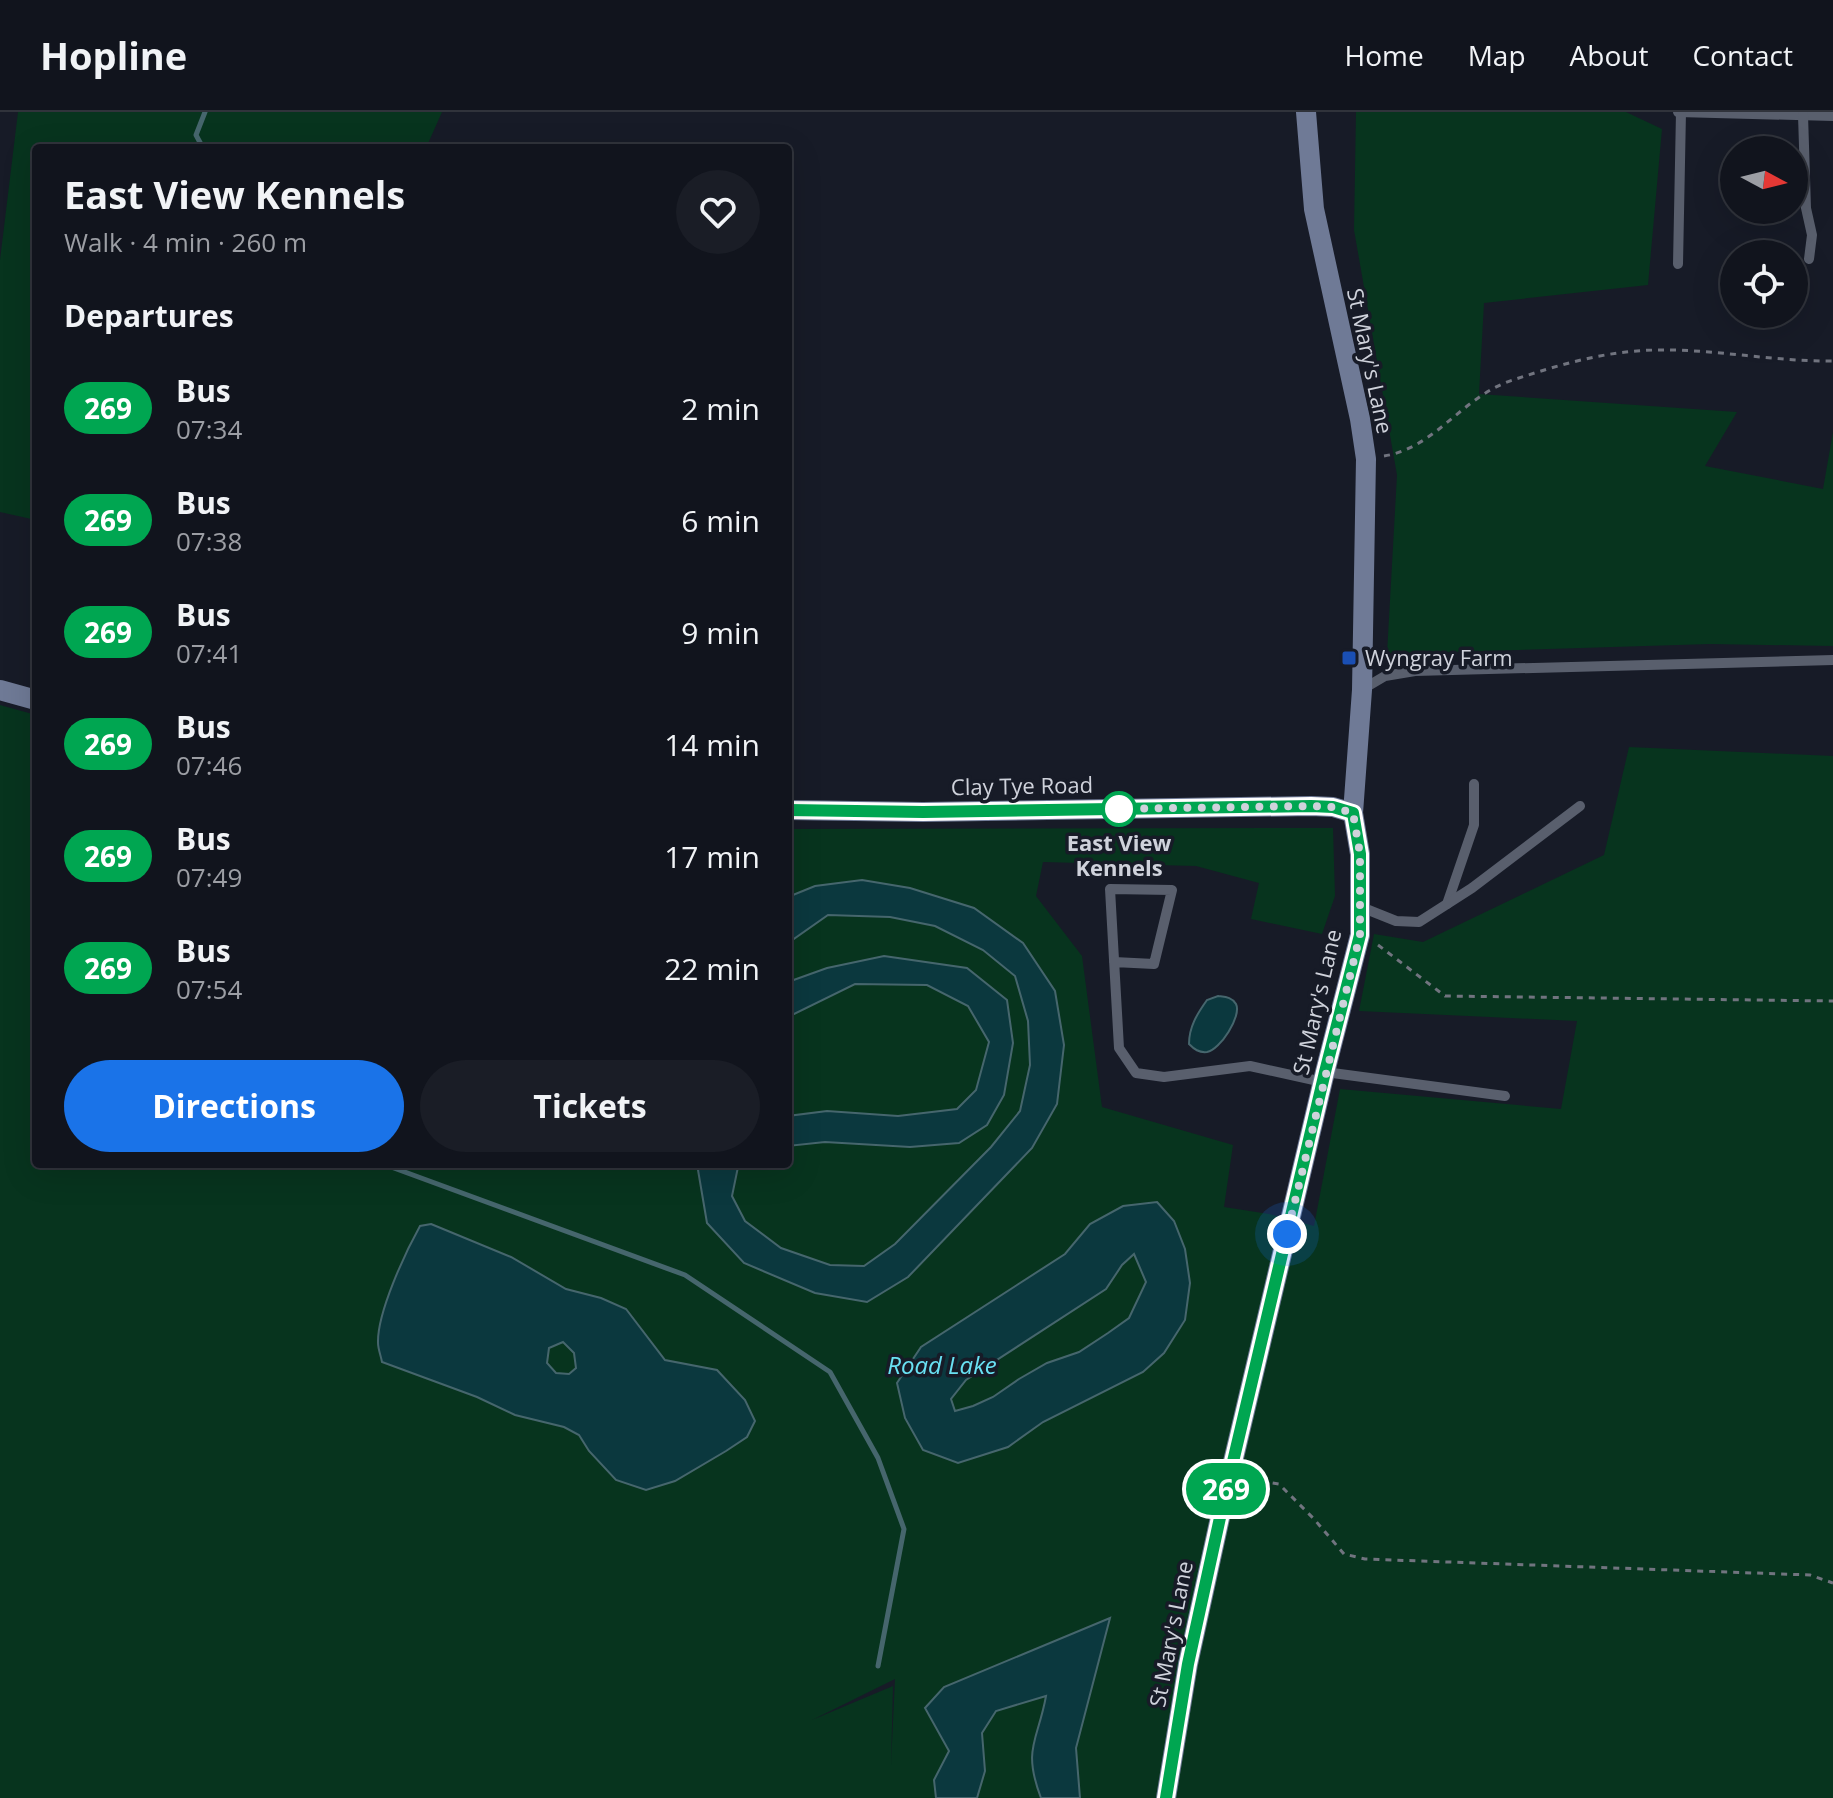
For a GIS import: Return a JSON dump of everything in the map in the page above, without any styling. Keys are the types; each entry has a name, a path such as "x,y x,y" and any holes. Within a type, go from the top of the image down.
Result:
{"main road":[{"name":"St Mary's Lane","path":"1166,1798 1188,1664 1230,1476 1360,935 1360,854 1353,813 1362,690 1366,459 1314,209 1306,112"},
{"path":"0,690 32,699"},
{"name":"Clay Tye Road","path":"792,810 923,812 1311,806 1333,807 1353,813"}],"lane":[{"path":"1678,264 1679,112 1833,116"},
{"path":"1803,115 1806,208 1812,235 1809,259"},
{"path":"1362,690 1385,676 1415,671 1833,660"},
{"path":"1447,904 1474,825 1474,784"},
{"path":"1361,907 1396,921 1419,922 1580,806"},
{"path":"1114,962 1154,964 1172,890 1110,889 1114,962 1119,1048 1136,1073 1164,1077 1250,1066 1505,1096"}],"path":[{"path":"1366,459 1411,450 1471,401 1500,385 1611,355 1638,351 1700,352 1833,361"},
{"path":"1360,935 1377,944 1445,996 1833,1001"},
{"path":"1230,1476 1279,1484 1344,1554 1365,1559 1810,1575 1833,1583"}],"shaded area":[{"path":"18,112 442,112 428,144 32,144 32,519 0,512 0,260"},
{"path":"1356,112 1626,112 1662,129 1648,285 1484,303 1479,394 1737,412 1705,466 1823,489 1833,432 1833,646 1710,644 1387,654 1397,475 1354,230"},
{"path":"0,705 32,714 32,1168 792,1168 792,829 1333,828 1335,896 1322,934 1251,919 1259,883 1196,866 1043,862 1036,896 1082,956 1102,1107 1233,1145 1224,1207 1269,1214 1314,1226 1340,1089 1561,1109 1577,1021 1359,1011 1374,934 1423,942 1604,855 1629,747 1833,756 1833,1798 0,1798","holes":["895,1679 891,1765 893,1686 812,1720"]}],"water":[{"path":"862,880 910,888 974,908 1023,943 1055,991 1064,1045 1057,1104 1032,1148 908,1277 867,1302 815,1293 744,1263 707,1223 698,1170 738,1168 732,1196 745,1221 781,1248 830,1265 864,1266 895,1244 991,1147 1020,1111 1030,1065 1028,1021 1015,976 983,950 935,926 890,917 828,915 792,940 792,895 815,886"},
{"path":"884,956 967,968 1007,1000 1013,1043 1004,1095 987,1125 959,1143 910,1147 825,1142 792,1146 792,1115 827,1111 898,1116 957,1109 976,1090 989,1042 968,1006 927,985 855,984 792,1015 792,981 827,968"},
{"path":"1218,996 1236,1004 1236,1016 1229,1032 1218,1045 1207,1052 1199,1051 1189,1044 1192,1026 1207,1000"},
{"name":"Road Lake","path":"1157,1202 1174,1221 1185,1249 1190,1283 1185,1320 1164,1353 1143,1372 1043,1422 1008,1447 958,1463 923,1450 905,1418 897,1383 921,1347 1065,1254 1090,1224 1123,1206","holes":["1134,1254 1146,1282 1129,1318 1108,1333 1079,1352 1047,1363 993,1397 955,1411 951,1399 966,1380 1106,1289 1122,1265"]},
{"path":"431,1224 511,1257 566,1289 601,1298 626,1309 665,1360 717,1370 745,1400 755,1421 747,1437 675,1481 646,1490 616,1480 589,1451 579,1435 564,1427 515,1415 477,1397 382,1362 378,1343 382,1316 400,1267 420,1226","holes":["563,1342 574,1353 576,1368 569,1374 556,1373 547,1363 549,1348"]},
{"path":"1110,1618 1076,1748 1080,1798 1041,1798 1035,1781 1033,1745 1046,1696 996,1711 982,1733 985,1771 977,1798 936,1798 934,1780 949,1751 925,1708 944,1687"}],"waterway":[{"path":"201,144 196,135 205,112"},
{"path":"394,1168 685,1275 830,1372 878,1458 904,1529 878,1666"}],"bus line":[{"name":"269","path":"792,810 923,812 1311,806 1333,807 1353,813 1360,854 1360,935 1223,1504 1188,1664 1166,1798"}],"place":[{"name":"Wyngray Farm","path":"1349,658"},
{"name":"East View Kennels","path":"1119,809"}],"route":[{"path":"1119,809 1110,809 1311,806 1333,807 1353,813 1360,854 1360,935 1287,1234"}]}
